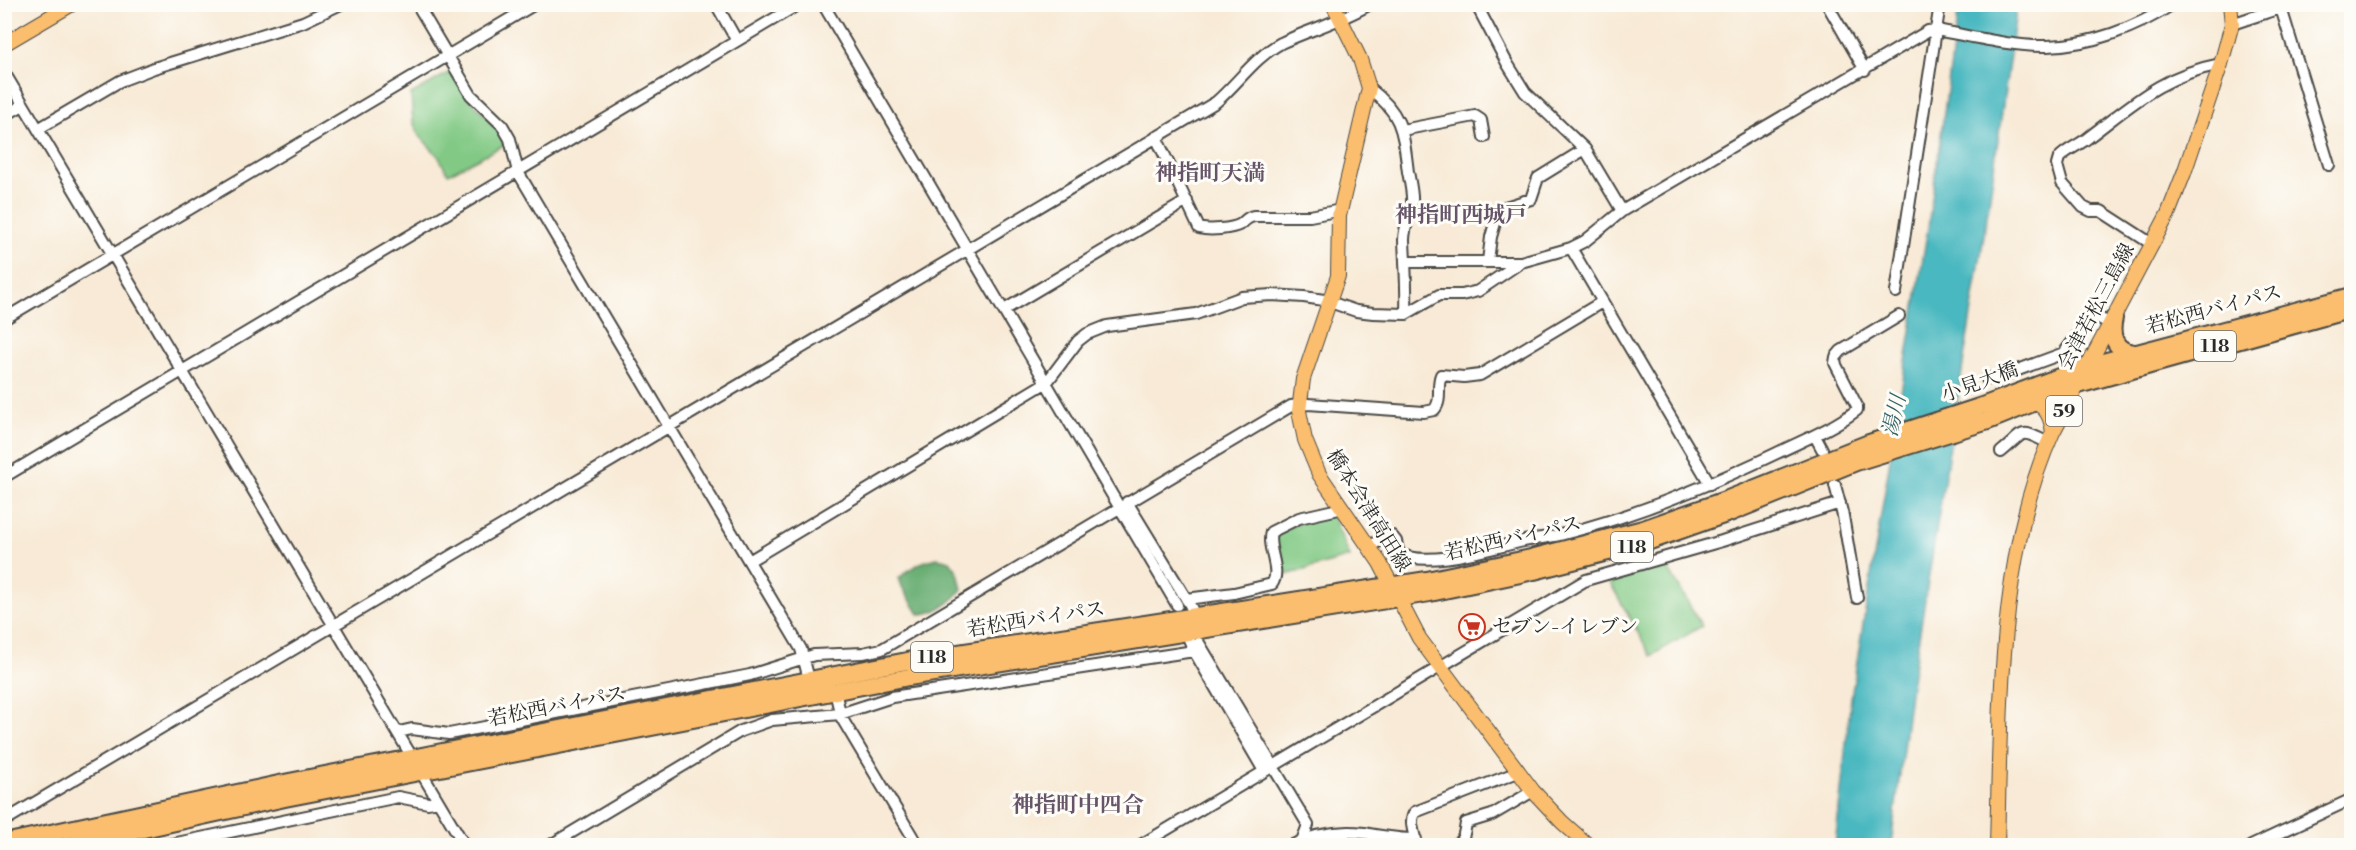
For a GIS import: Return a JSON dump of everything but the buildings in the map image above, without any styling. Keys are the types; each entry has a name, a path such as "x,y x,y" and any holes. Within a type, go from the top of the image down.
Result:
{"highway":[{"name":"若松西バイパス","path":"2088,366 2352,296"},
{"name":"若松西バイパス","path":"2078,384 2352,309"},
{"path":"2112,321 2114,340 2124,351 2134,352"},
{"name":"小見大橋","path":"1985,413 2088,366"},
{"name":"小見大橋","path":"1854,455 1985,413 2032,402 2078,384"},
{"name":"若松西バイパス","path":"4,843 416,765 921,675 1186,632 1395,592 1643,529 1854,455"},
{"name":"若松西バイパス","path":"66,846 285,798 416,765 810,679 907,661 1195,616 1395,592"}],"main road":[{"path":"4,44 72,4"},
{"path":"1333,4 1360,59 1369,88"},
{"name":"会津若松三島線","path":"1997,846 2004,667 2011,591 2027,501 2050,438 2168,214 2221,64 2232,24 2230,4"},
{"name":"橋本会津高田線","path":"1369,88 1341,210 1339,267 1330,302 1308,359 1299,405 1302,432 1319,474 1368,546 1419,638 1533,791 1589,846"},
{"path":"2032,402 2045,410 2050,419 2050,438"}],"street":[{"path":"38,129 129,78 154,68 303,22 341,4"},
{"path":"417,4 471,94 502,125 510,139 519,172 805,657 810,679"},
{"path":"4,319 535,4"},
{"path":"716,4 737,41"},
{"path":"4,477 799,4"},
{"path":"823,4 1047,382 1182,602 1195,616"},
{"path":"4,821 1216,102 1256,61 1281,44 1341,20 1370,4"},
{"path":"1476,4 1525,92 1585,149 1622,211"},
{"path":"1827,4 1865,70"},
{"path":"1896,292 1940,4"},
{"path":"1407,262 1521,262 1571,248 1585,241 1622,211 1928,31 1936,30 2048,46 2085,40 2133,27 2173,4"},
{"path":"2232,24 2286,6 2329,165"},
{"path":"2152,244 2101,212 2083,207 2062,183 2057,165 2059,158 2139,98 2171,79 2221,64"},
{"path":"4,72 465,846"},
{"path":"1369,88 1394,113 1402,130 1412,201 1405,226 1406,314"},
{"path":"4,116 23,105"},
{"path":"1402,130 1475,116 1481,120 1484,137"},
{"path":"1156,137 1199,228 1205,230 1239,225 1248,216 1310,216 1341,210"},
{"path":"1488,261 1491,237 1499,209 1531,199 1539,178 1585,149"},
{"path":"1004,310 1186,201"},
{"path":"1571,248 1710,484"},
{"path":"749,561 1047,382 1081,338 1107,326 1196,314 1242,297 1272,295 1330,302 1373,313 1406,314 1440,295 1462,296 1478,291 1521,262"},
{"path":"399,732 412,729 449,734 750,675 805,657 863,653 882,649 1291,406 1424,412 1434,410 1438,406 1438,385 1441,375 1464,377 1480,375 1602,302"},
{"path":"1368,546 1392,536 1396,541 1399,554 1425,560 1499,548 1523,541 1557,536 1613,520 1710,484 1815,436 1857,410 1835,363 1836,357 1841,351 1899,316"},
{"path":"1987,378 1999,377 2064,353 2091,317 2112,321"},
{"path":"2001,452 2019,436 2026,433 2050,438"},
{"path":"1815,436 1822,449"},
{"path":"1835,485 1857,598"},
{"path":"1139,846 1590,578 1722,542 1840,503"},
{"path":"1182,602 1272,584 1275,573 1269,538 1271,532 1299,518 1343,508"},
{"path":"1186,632 1269,768 1308,825 1302,842"},
{"path":"549,846 741,731 772,720 840,714 892,697 1197,647"},
{"path":"835,691 840,714 918,846"},
{"path":"1290,846 1328,833 1363,833 1417,842 1412,821 1415,812 1518,772"},
{"path":"1450,846 1463,839 1466,823 1492,815 1533,791"},
{"path":"162,846 398,797 428,803 438,801"},
{"path":"2251,846 2352,799"}],"green space":[{"path":"450,72 470,99 501,133 504,145 448,174 438,156 419,135 413,122 411,94"},
{"path":"1311,517 1332,517 1334,519 1350,557 1279,577 1272,544 1277,533"},
{"path":"938,558 950,561 958,572 962,589 943,607 919,614 899,578 917,565"},
{"path":"1665,563 1702,626 1651,656 1608,576"}],"water":[{"path":"1959,5 2017,5 1989,204 1910,693 1891,845 1835,846 1851,698 1928,227"}],"place":[{"name":"セブン-イレブン","path":"1472,627"}],"district":[{"name":"神指町天満","path":"1210,173"},
{"name":"神指町西城戸","path":"1461,215"},
{"name":"神指町中四合","path":"1078,805"}],"water label":[{"name":"湯川","path":"1895,416"}]}
